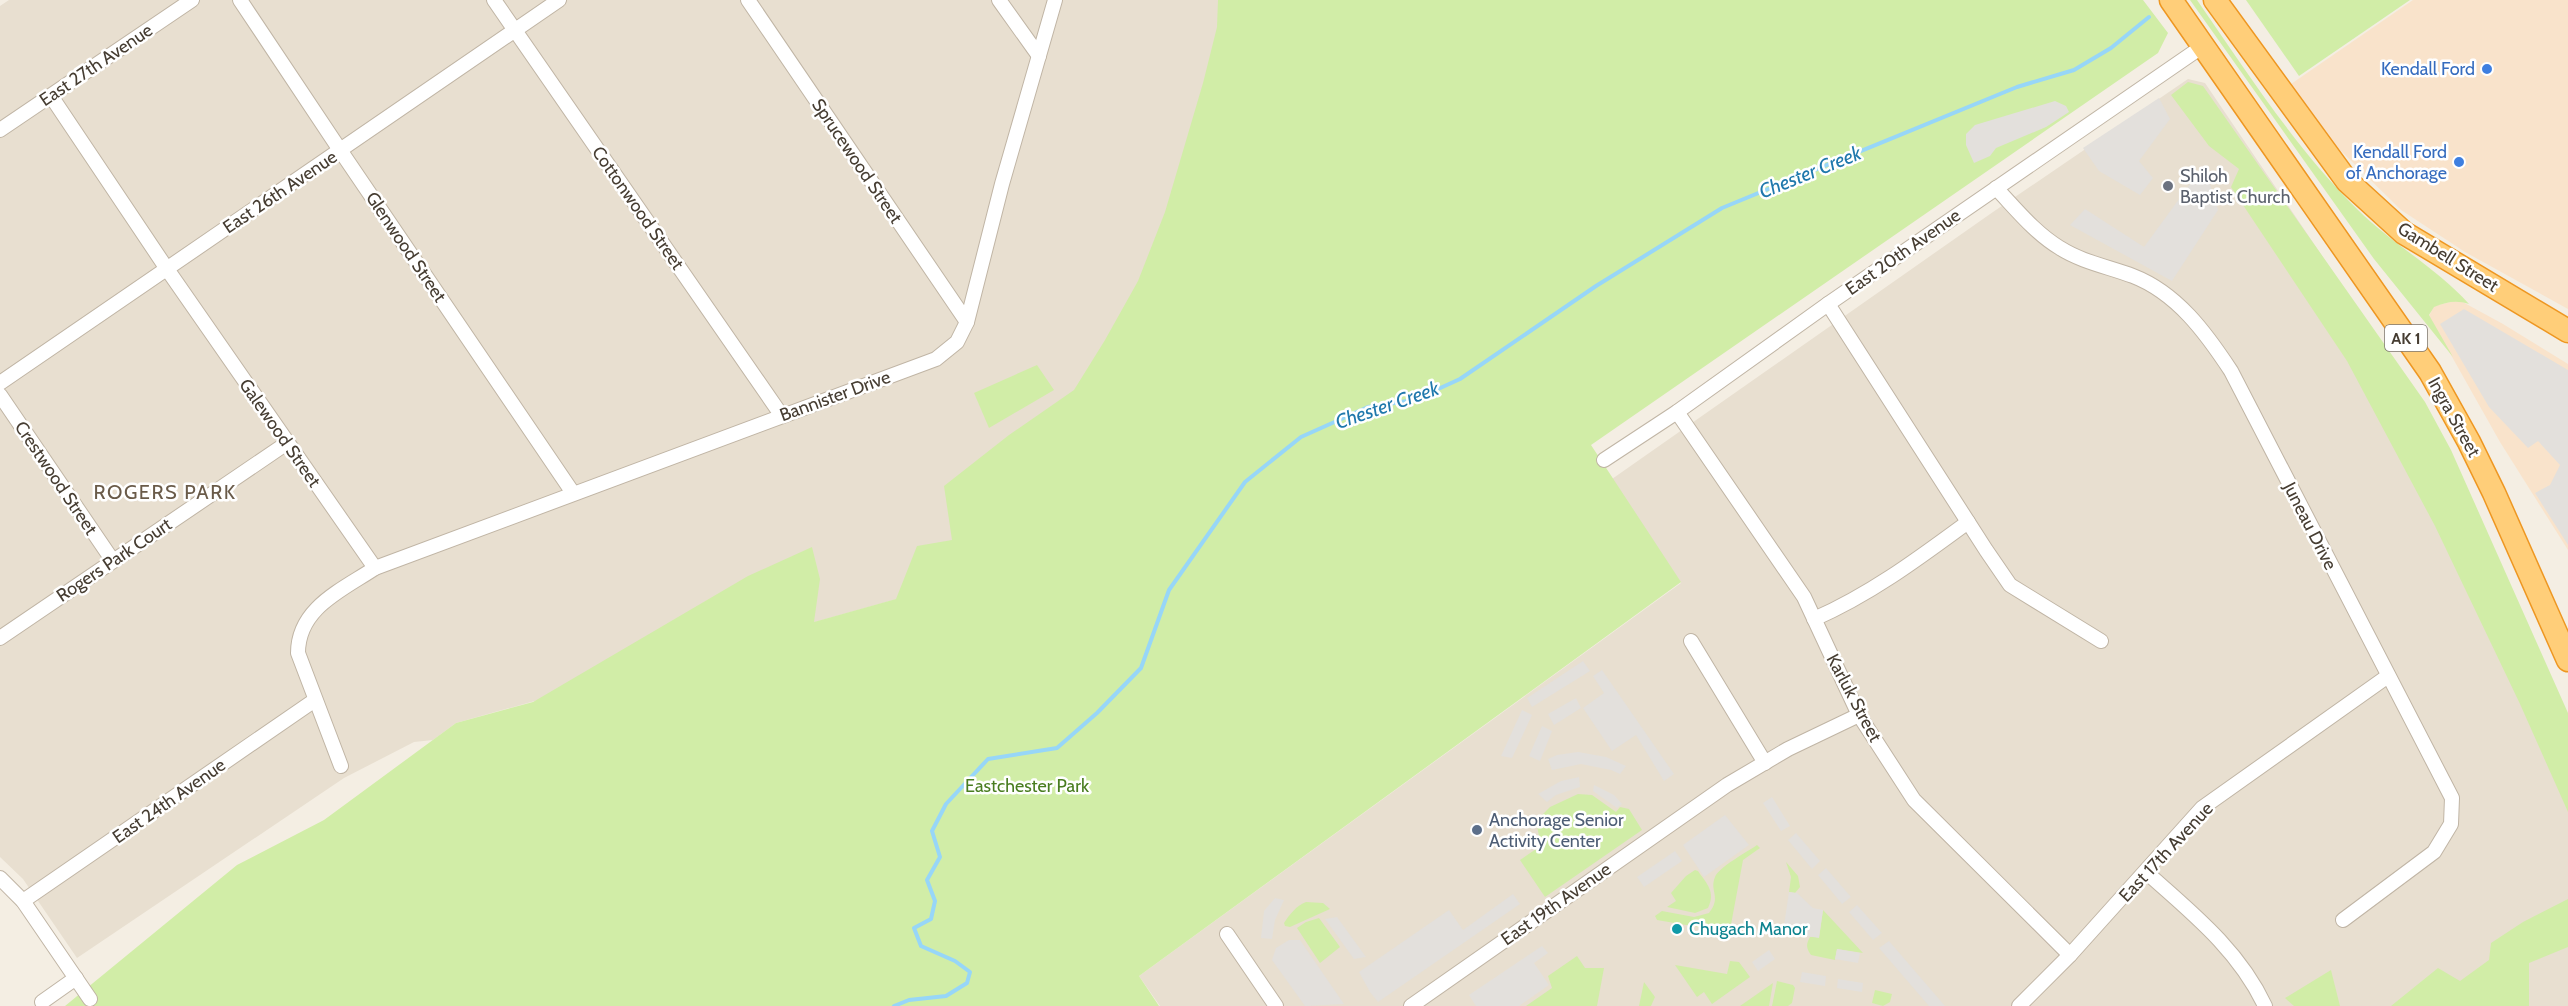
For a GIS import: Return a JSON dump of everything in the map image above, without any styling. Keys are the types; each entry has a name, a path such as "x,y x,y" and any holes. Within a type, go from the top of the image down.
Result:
{"highway":[{"name":"AK 1","path":"2171,0 2203,46"},
{"name":"Gambell Street","path":"2215,0 2347,181 2404,233 2568,331"},
{"name":"Ingra Street","path":"2203,46 2430,372 2494,493 2568,660"}],"street":[{"name":"East 27th Avenue","path":"0,130 192,0"},
{"name":"Glenwood Street","path":"240,0 573,493"},
{"name":"Cottonwood Street","path":"494,0 782,416"},
{"name":"East 26th Avenue","path":"0,383 559,0"},
{"name":"Sprucewood Street","path":"748,0 966,322"},
{"path":"999,0 1039,56"},
{"name":"Bannister Drive","path":"375,568 936,358 957,342 966,322 1002,184 1055,0"},
{"name":"East 20th Avenue","path":"1604,459 1677,412 1828,304 2203,46"},
{"name":"Galewood Street","path":"51,96 166,269 375,568"},
{"name":"Juneau Drive","path":"1996,188 2032,226 2060,249 2136,277 2172,298 2209,337 2231,371 2452,798 2451,824 2434,852 2343,920"},
{"path":"1828,304 2010,585 2101,641"},
{"name":"Crestwood Street","path":"0,395 113,561"},
{"name":"Karluk Street","path":"1677,412 1804,597 1859,715 1914,800 2070,955"},
{"name":"Rogers Park Court","path":"0,638 287,443"},
{"path":"1814,619 1846,605 1890,578 1968,522"},
{"path":"341,766 298,653 298,637 305,621 318,607 375,568"},
{"path":"1691,641 1765,762"},
{"name":"East 17th Avenue","path":"2019,1006 2070,955 2202,808 2388,676"},
{"name":"East 24th Avenue","path":"23,902 315,700"},
{"name":"East 19th Avenue","path":"1411,1006 1727,785 1765,762 1859,715"},
{"path":"2146,872 2209,928 2236,958 2265,1006"},
{"path":"0,878 23,902 90,999"},
{"path":"1227,934 1276,1006"},
{"path":"42,1002 76,978"}],"shaded area":[{"name":"ROGERS PARK","path":"9,0 1513,0 929,590 456,723 433,740 414,742 344,778 77,958 23,879 0,857 0,6"},
{"name":"Kendall Ford of Anchorage","path":"2413,0 2568,0 2568,309 2465,252 2401,210 2337,147 2291,84"},
{"path":"2188,79 2205,83 2436,424 2568,723 2568,1006 1160,1006 1139,976 1681,583 1612,479 1993,212"},
{"path":"2159,98 2170,119 2139,161 2153,178 2140,195 2099,171 2083,148"},
{"path":"2055,101 2066,106 2069,112 2046,127 1996,148 1990,156 1974,163 1966,145 1966,134 1975,125"},
{"path":"2204,165 2218,210 2172,281 2070,225 2085,209 2144,247"},
{"path":"2459,300 2568,364 2568,550 2500,442 2429,316 2434,306"},
{"path":"2464,309 2568,370 2568,545 2535,493 2550,485 2560,465 2538,441 2528,448 2489,407 2440,324"},
{"path":"1583,661 1590,671 1532,707 1527,698"},
{"path":"1602,670 1674,774 1664,781 1636,735 1612,751 1583,708 1604,693 1593,676"},
{"path":"1576,698 1581,708 1554,725 1548,714"},
{"path":"1522,710 1532,715 1512,758 1501,756"},
{"path":"1542,726 1552,731 1540,761 1529,756"},
{"path":"1578,752 1606,757 1626,766 1620,774 1581,764 1552,770 1548,759 1557,755"},
{"path":"1579,777 1580,787 1556,795 1547,802 1538,794 1561,781"},
{"path":"1594,785 1614,795 1622,804 1617,808 1593,791"},
{"path":"1772,797 1790,826 1781,831 1763,803"},
{"path":"1725,815 1749,845 1704,877 1683,845"},
{"path":"1796,833 1820,861 1812,869 1788,840"},
{"path":"1675,851 1682,861 1644,887 1637,877"},
{"path":"1826,868 1851,897 1842,904 1818,875"},
{"path":"1789,892 1797,893 1813,908 1823,910 1819,938 1783,932"},
{"path":"1513,894 1520,904 1378,1002 1370,992 1359,972 1449,910 1463,930"},
{"path":"1275,898 1284,900 1275,920 1272,939 1261,938 1264,911"},
{"path":"1857,905 1882,933 1873,940 1849,912"},
{"path":"1337,917 1366,957 1354,959 1325,919"},
{"path":"1289,940 1300,940 1344,1004 1305,1006 1272,960 1276,948"},
{"path":"1889,941 1945,1006 1929,1006 1879,948"},
{"path":"1542,946 1548,953 1534,963 1549,985 1519,1006 1476,1006 1469,995"},
{"path":"1837,949 1860,953 1858,963 1835,959"},
{"path":"1769,950 1775,959 1758,971 1752,962"},
{"path":"1802,972 1826,976 1825,986 1800,982"},
{"path":"1838,979 1863,983 1862,992 1837,988"}],"green space":[{"name":"Eastchester Park","path":"1218,0 2143,0 2168,33 2158,53 1591,445 1681,582 1139,976 1159,1006 65,1006 237,865 324,820 456,723 533,702 748,576 812,547 820,579 814,622 896,599 917,546 952,540 944,486 1009,435 1074,390 1138,281 1165,212 1203,83 1217,27"},
{"path":"2190,0 2197,0 2273,109 2335,186 2371,222 2443,279 2469,304 2456,302 2443,304 2434,307 2429,315 2453,357 2374,259"},
{"path":"2246,0 2410,0 2299,76"},
{"path":"2188,82 2203,86 2425,402 2451,450 2568,713 2568,812 2520,704 2435,526 2347,361 2231,187 2239,169 2209,146 2171,95"},
{"path":"1037,365 1054,390 989,428 974,393"},
{"path":"1578,794 1592,795 1616,812 1620,807 1629,809 1642,830 1545,897 1520,860 1536,849 1539,836 1536,821 1550,807"},
{"path":"1757,845 1760,848 1743,860 1730,930 1727,932 1657,920 1655,916 1662,911 1694,917 1709,913 1715,903 1713,886 1715,877 1727,864"},
{"path":"1786,862 1798,876 1800,887 1795,893 1789,892 1791,877"},
{"path":"1695,870 1698,871 1711,893 1708,908 1695,913 1667,907 1676,901 1671,893 1686,876"},
{"path":"2568,899 2568,947 2529,963 2529,1006 2391,1006 2438,968 2460,981 2489,960 2491,943 2523,922"},
{"path":"1306,902 1323,903 1330,909 1290,927 1285,926 1284,923 1291,914 1299,905"},
{"path":"1823,910 1863,953 1837,949 1835,960 1811,955 1807,948 1808,942 1810,937 1819,937"},
{"path":"1319,918 1340,947 1320,963 1297,928"},
{"path":"1577,956 1585,968 1604,968 1597,1006 1526,1006 1552,988 1548,976"},
{"path":"1730,961 1739,962 1750,977 1712,1004 1704,992 1697,997 1675,965 1727,974"},
{"path":"2331,970 2340,1006 2294,1006 2285,998"},
{"path":"1777,981 1793,985 1795,988 1792,1003 1788,1006 1772,1006"},
{"path":"1644,982 1655,997 1651,1006 1639,1006"},
{"path":"1773,983 1769,1006 1740,1006"},
{"path":"1875,990 1892,994 1890,1002 1883,1006 1872,1003"}],"waterway":[{"name":"Chester Creek","path":"894,1006 909,1000 946,996 967,983 970,972 955,961 921,946 914,928 931,919 935,901 927,880 940,857 932,831 946,804 988,759 1057,748 1097,713 1141,668 1169,590 1245,482 1301,437 1368,407 1414,400 1460,379 1596,286 1722,208 2017,87 2074,70 2111,48 2149,17"}],"place":[{"name":"Kendall Ford","path":"2487,69"},
{"name":"Kendall Ford of Anchorage","path":"2459,162"},
{"name":"Shiloh Baptist Church","path":"2168,186"},
{"name":"Anchorage Senior Activity Center","path":"1477,830"},
{"name":"Chugach Manor","path":"1677,929"}],"district":[{"name":"ROGERS PARK","path":"165,492"}]}
